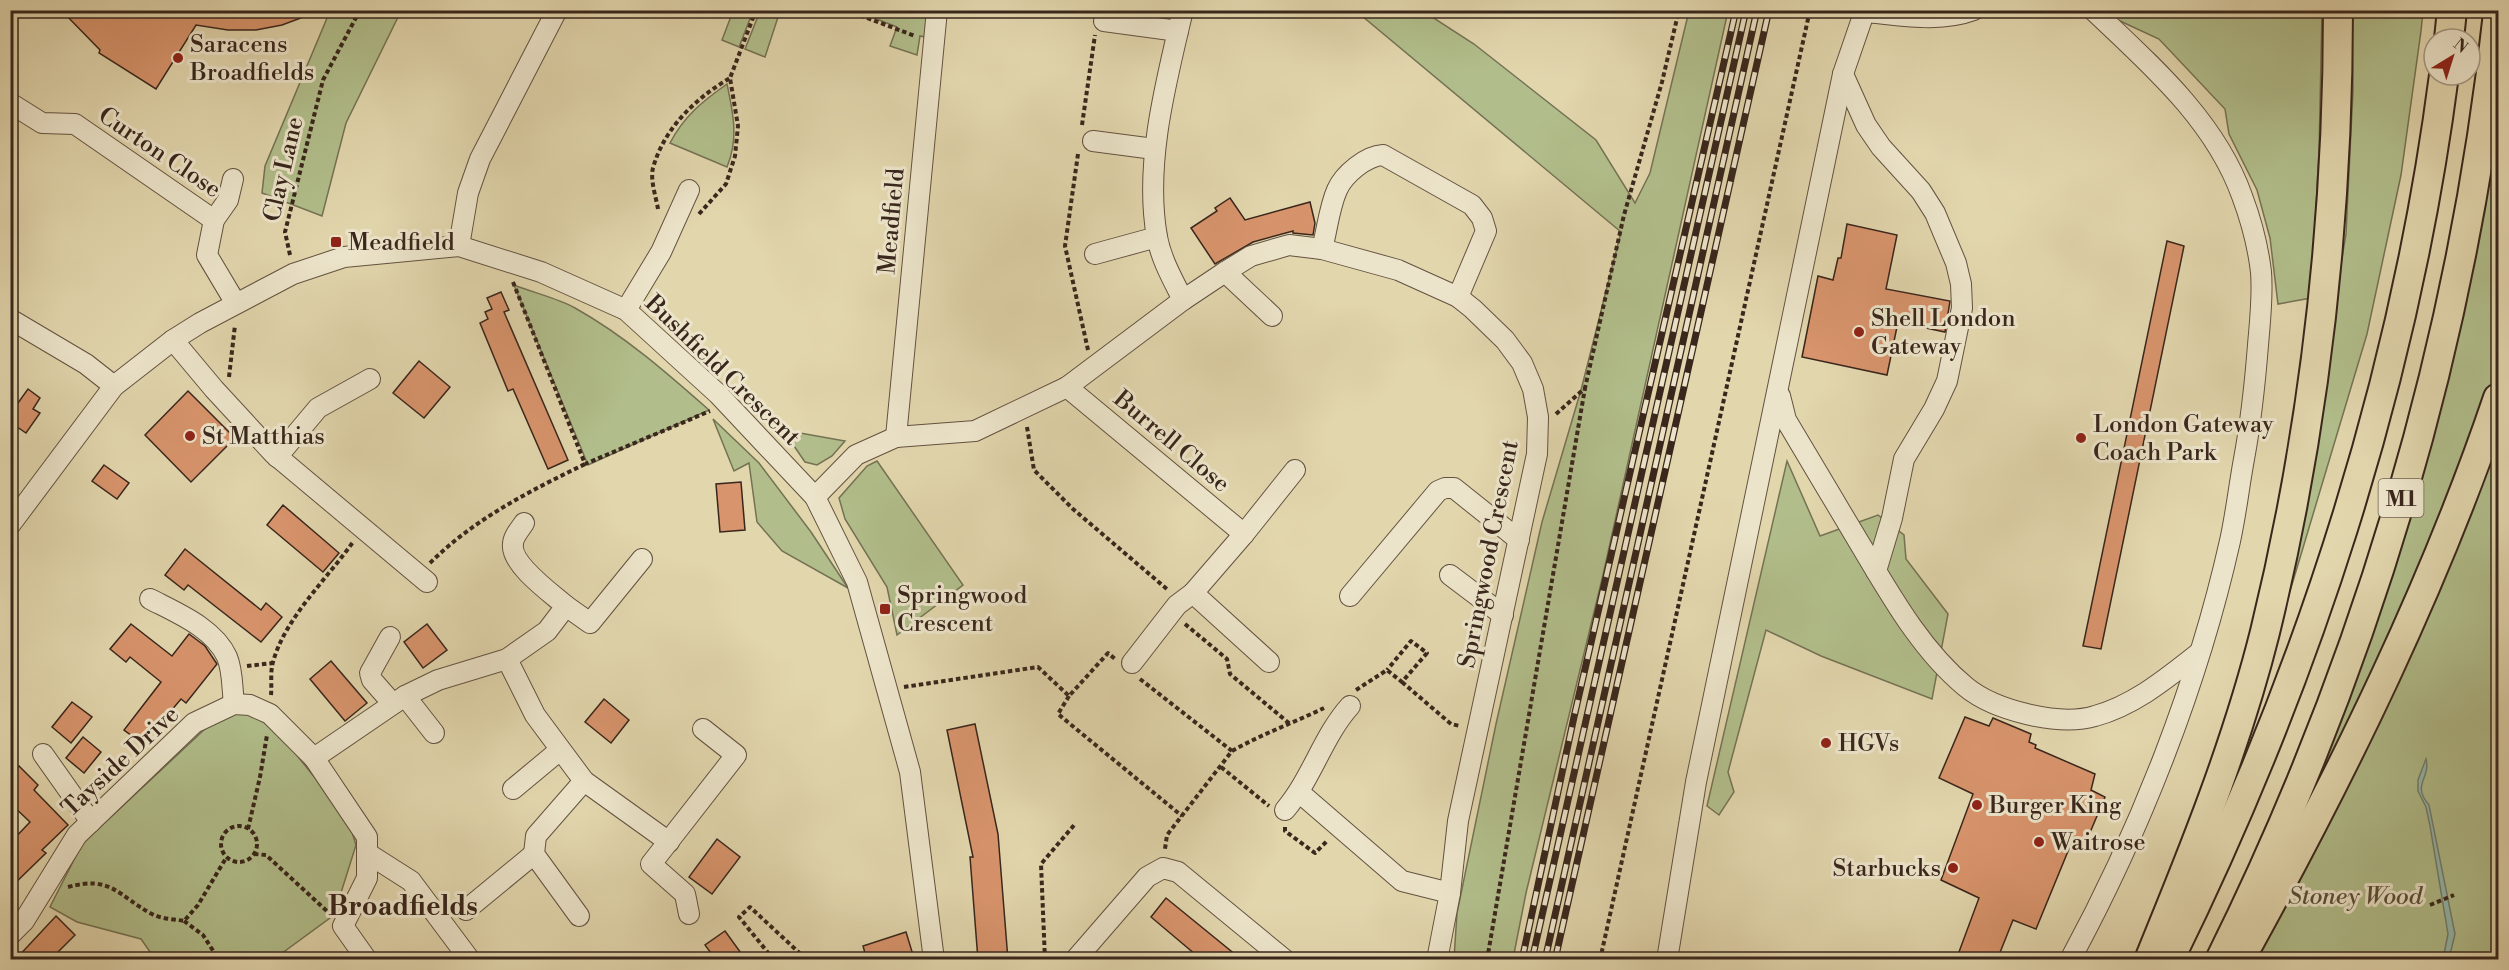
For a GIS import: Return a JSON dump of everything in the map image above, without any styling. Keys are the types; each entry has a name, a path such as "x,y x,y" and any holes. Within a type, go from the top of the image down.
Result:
{"highway":[{"path":"2149,960 2189,863 2241,712 2264,633 2288,531 2314,381 2323,304 2336,149 2338,10"},
{"path":"2450,27 2452,10"},
{"name":"M1","path":"2220,960 2268,858 2327,715 2402,494 2426,408 2458,268 2486,115 2499,13"},
{"name":"M1","path":"2169,960 2226,839 2284,698 2358,481 2384,386 2413,259 2442,87"},
{"name":"M1","path":"2240,960 2369,713 2429,578 2499,398"}],"street":[{"path":"459,246 468,194 480,159 558,10"},
{"name":"Meadfield","path":"897,436 937,10"},
{"path":"1183,10 1154,149 1153,191 1157,237 1166,267 1183,300"},
{"path":"1667,960 1696,782 1844,74 1865,11 1929,18 1950,17 1974,10"},
{"path":"2070,960 2120,861 2158,769 2199,653 2230,541 2252,416 2262,308 2261,272 2254,233 2242,194 2228,164 2183,98 2093,10"},
{"path":"1100,27 1178,31"},
{"path":"1844,74 1866,125 1881,147 1921,191 1935,213 1956,263 1961,284 1962,308 1947,381 1934,409 1904,459 1893,518 1876,571"},
{"name":"Curton Close","path":"10,103 42,123 75,124 214,220"},
{"path":"1084,140 1154,149"},
{"path":"1322,249 1337,190 1343,181 1372,155 1383,154 1472,205 1482,218 1486,231 1458,297"},
{"path":"231,305 207,255 214,220 228,200 233,179"},
{"path":"626,310 662,252 689,190"},
{"path":"1095,254 1157,237"},
{"name":"Springwood Crescent","path":"815,497 856,455 897,436 975,431 1067,387 1183,300 1251,256 1289,245 1322,249 1398,270 1458,297 1486,319 1522,363 1533,389 1537,454 1458,821 1450,893 1437,960"},
{"name":"Bushfield Crescent","path":"10,525 114,386 173,340 231,305 293,274 344,257 459,246 541,272 626,310 727,404 815,497 857,582 910,772 934,960"},
{"path":"1225,272 1272,316"},
{"path":"10,319 86,364 114,386"},
{"path":"173,340 221,397 277,457 422,578"},
{"path":"277,457 318,408 370,378"},
{"name":"Burrell Close","path":"1067,387 1244,534"},
{"path":"1779,392 1786,420 1876,571 1930,649 1966,687 1991,702 2019,713 2052,718 2092,717 2134,700 2199,653"},
{"path":"1130,668 1182,602 1244,534 1295,470"},
{"path":"1350,596 1438,491 1445,488 1454,488 1519,540"},
{"path":"524,524 513,541 514,556 539,583 590,623 642,559"},
{"path":"1450,575 1503,615"},
{"path":"150,599 187,618 217,641 228,659 234,704 250,705 270,714 314,758 367,837 366,878 343,926 367,960"},
{"path":"1182,602 1269,662"},
{"path":"314,758 399,700 438,680 507,659 547,631 566,606"},
{"path":"390,637 370,673 372,680 399,700 434,733"},
{"path":"507,659 535,715 584,781 669,842"},
{"name":"Tayside Drive","path":"10,935 24,921 77,835 195,723 234,704"},
{"path":"1285,810 1300,792 1328,742 1336,722 1350,706"},
{"path":"689,914 685,894 651,864 736,755 704,729"},
{"path":"513,789 560,750"},
{"path":"43,754 91,822"},
{"path":"579,916 534,854 536,836 584,781"},
{"path":"1300,792 1402,881 1450,893"},
{"path":"367,852 411,881 470,960"},
{"path":"466,910 534,854"},
{"path":"1075,960 1147,877 1163,868 1178,872 1285,960"}],"path":[{"name":"Clay Lane","path":"293,274 285,232 323,81 360,10"},
{"path":"730,78 710,90 673,126 652,169 659,212 672,228 682,228 706,209 726,184 735,156 738,126 730,78 756,10"},
{"path":"846,10 934,43"},
{"path":"1487,960 1585,388 1624,215 1662,82 1679,10"},
{"path":"1600,960 1810,10"},
{"path":"1094,368 1065,246 1084,140 1100,27"},
{"path":"515,263 513,282 585,464"},
{"path":"221,397 228,386 236,321 231,305"},
{"path":"1537,432 1585,388"},
{"path":"422,578 470,530 509,503 585,464 727,404"},
{"path":"1023,408 1034,470 1073,509 1182,602 1227,659 1230,674 1291,725"},
{"path":"248,829 260,777 270,714 273,663 294,617 332,572 363,529"},
{"path":"1163,868 1167,835 1182,816 1232,752 1130,668 1108,653 1069,696 1058,714 1182,816"},
{"path":"888,691 1038,667 1069,696"},
{"path":"1402,682 1451,724 1478,729"},
{"path":"1046,960 1041,864 1075,824"},
{"path":"254,854 257,843 252,832 236,826 226,832 221,842 226,858 242,862 254,854 266,855 343,926"},
{"path":"184,921 198,905 226,858"},
{"path":"41,894 86,882 113,887 153,915 184,921 203,935 219,960"},
{"path":"2430,905 2454,895"},
{"path":"774,960 739,917 750,907 807,960"}],"green space":[{"path":"330,11 401,11 346,123 322,216 262,193 265,166"},
{"path":"733,11 753,11 739,47 722,40"},
{"path":"760,11 780,11 765,57 745,49"},
{"path":"856,11 928,11 925,37 920,36 917,55 890,46 897,27"},
{"path":"1356,11 1423,11 1474,44 1596,140 1635,203 1650,173 1689,11 1728,11 1603,575 1526,893 1513,959 1454,959 1457,913 1496,724 1542,522 1581,390 1621,232"},
{"path":"2108,11 2322,11 2319,152 2311,298 2278,304 2270,238 2257,190 2229,134 2225,109 2159,39 2118,20"},
{"path":"2352,11 2423,11 2401,175 2367,334 2282,618 2346,234 2353,90"},
{"path":"727,84 733,115 734,136 727,167 670,143 681,125 695,110"},
{"name":"Stoney Wood","path":"2470,154 2498,164 2498,959 2218,960 2285,832 2421,413"},
{"path":"514,285 561,301 593,319 645,356 709,410 588,465"},
{"path":"713,419 759,463 811,532 848,588 782,551 757,522 749,463 734,471"},
{"path":"783,430 845,441 832,456 817,465 805,462"},
{"path":"877,461 963,585 897,635 887,587 845,519 839,498 867,466"},
{"path":"1787,461 1820,536 1878,515 1904,535 1906,559 1948,614 1932,699 1821,656 1766,630 1728,772 1734,792 1719,815 1707,806"},
{"path":"222,713 252,714 279,733 348,819 356,845 334,915 274,959 155,959 141,939 77,922 50,907 82,844"}],"water":[{"path":"2426,759 2426,772 2421,786 2424,798 2429,805 2455,934 2449,959 2443,959 2448,934 2430,826 2426,807 2418,791 2418,780"}],"building":[{"path":"61,10 317,10 317,12 282,25 256,30 228,30 196,25 156,89 99,53 100,50"},
{"path":"1230,198 1245,220 1310,202 1315,223 1313,235 1293,233 1293,231 1253,242 1215,264 1191,228 1217,211 1215,208"},
{"path":"1847,224 1897,235 1886,289 1950,301 1945,332 1898,322 1887,375 1802,357 1818,276 1833,280 1838,258 1841,258"},
{"path":"2167,241 2184,246 2101,649 2083,646"},
{"path":"501,292 509,310 504,312 568,460 548,469 513,389 508,391 480,323 488,319 485,312 492,309 487,298"},
{"path":"419,361 450,387 424,418 393,393"},
{"path":"28,389 40,398 33,409 40,413 26,433 10,422 10,414"},
{"name":"St Matthias","path":"188,391 235,438 191,482 145,435"},
{"path":"104,465 129,483 117,499 92,481"},
{"path":"741,482 745,530 720,532 716,484"},
{"path":"283,505 339,553 323,572 267,525"},
{"path":"185,549 261,610 266,603 282,617 261,642 188,585 184,590 165,575"},
{"path":"131,624 172,656 189,634 205,646 217,664 186,703 181,699 143,744 124,730 161,682 130,657 126,662 110,649"},
{"path":"427,624 447,650 423,668 404,642"},
{"path":"331,661 367,703 345,721 310,679"},
{"path":"604,699 629,720 611,743 585,722"},
{"path":"72,702 92,717 71,743 52,727"},
{"path":"1965,717 1989,726 1993,718 2031,734 2029,742 2036,745 2035,748 2095,774 2091,790 2105,797 2083,849 2071,844 2036,929 2013,920 1997,960 1956,960 1979,898 1941,880 1973,794 1939,778"},
{"path":"975,724 998,834 1008,960 978,960 970,857 973,857 947,730"},
{"path":"83,737 101,752 84,773 66,758"},
{"path":"19,766 38,785 34,790 68,825 42,850 46,853 10,888 10,843 30,822 10,803 10,774"},
{"path":"717,839 740,857 712,894 689,877"},
{"path":"1166,898 1242,960 1202,960 1151,917"},
{"path":"56,916 75,935 50,960 15,960"},
{"path":"725,931 746,960 716,960 705,945"},
{"path":"906,932 913,955 900,960 867,960 863,946"}],"railway":[{"path":"1522,960 1574,717 1736,10"},
{"path":"1532,960 1746,10"},
{"path":"1545,960 1757,10"},
{"path":"1555,960 1769,10"}],"place":[{"name":"Saracens Broadfields","path":"178,58"},
{"name":"Meadfield","path":"336,242"},
{"name":"Shell London Gateway","path":"1859,332"},
{"name":"St Matthias","path":"190,436"},
{"name":"London Gateway Coach Park","path":"2081,438"},
{"name":"Springwood Crescent","path":"885,609"},
{"name":"HGVs","path":"1826,743"},
{"name":"Burger King","path":"1977,805"},
{"name":"Waitrose","path":"2039,842"},
{"name":"Starbucks","path":"1953,868"}],"district":[{"name":"Broadfields","path":"403,906"}]}
